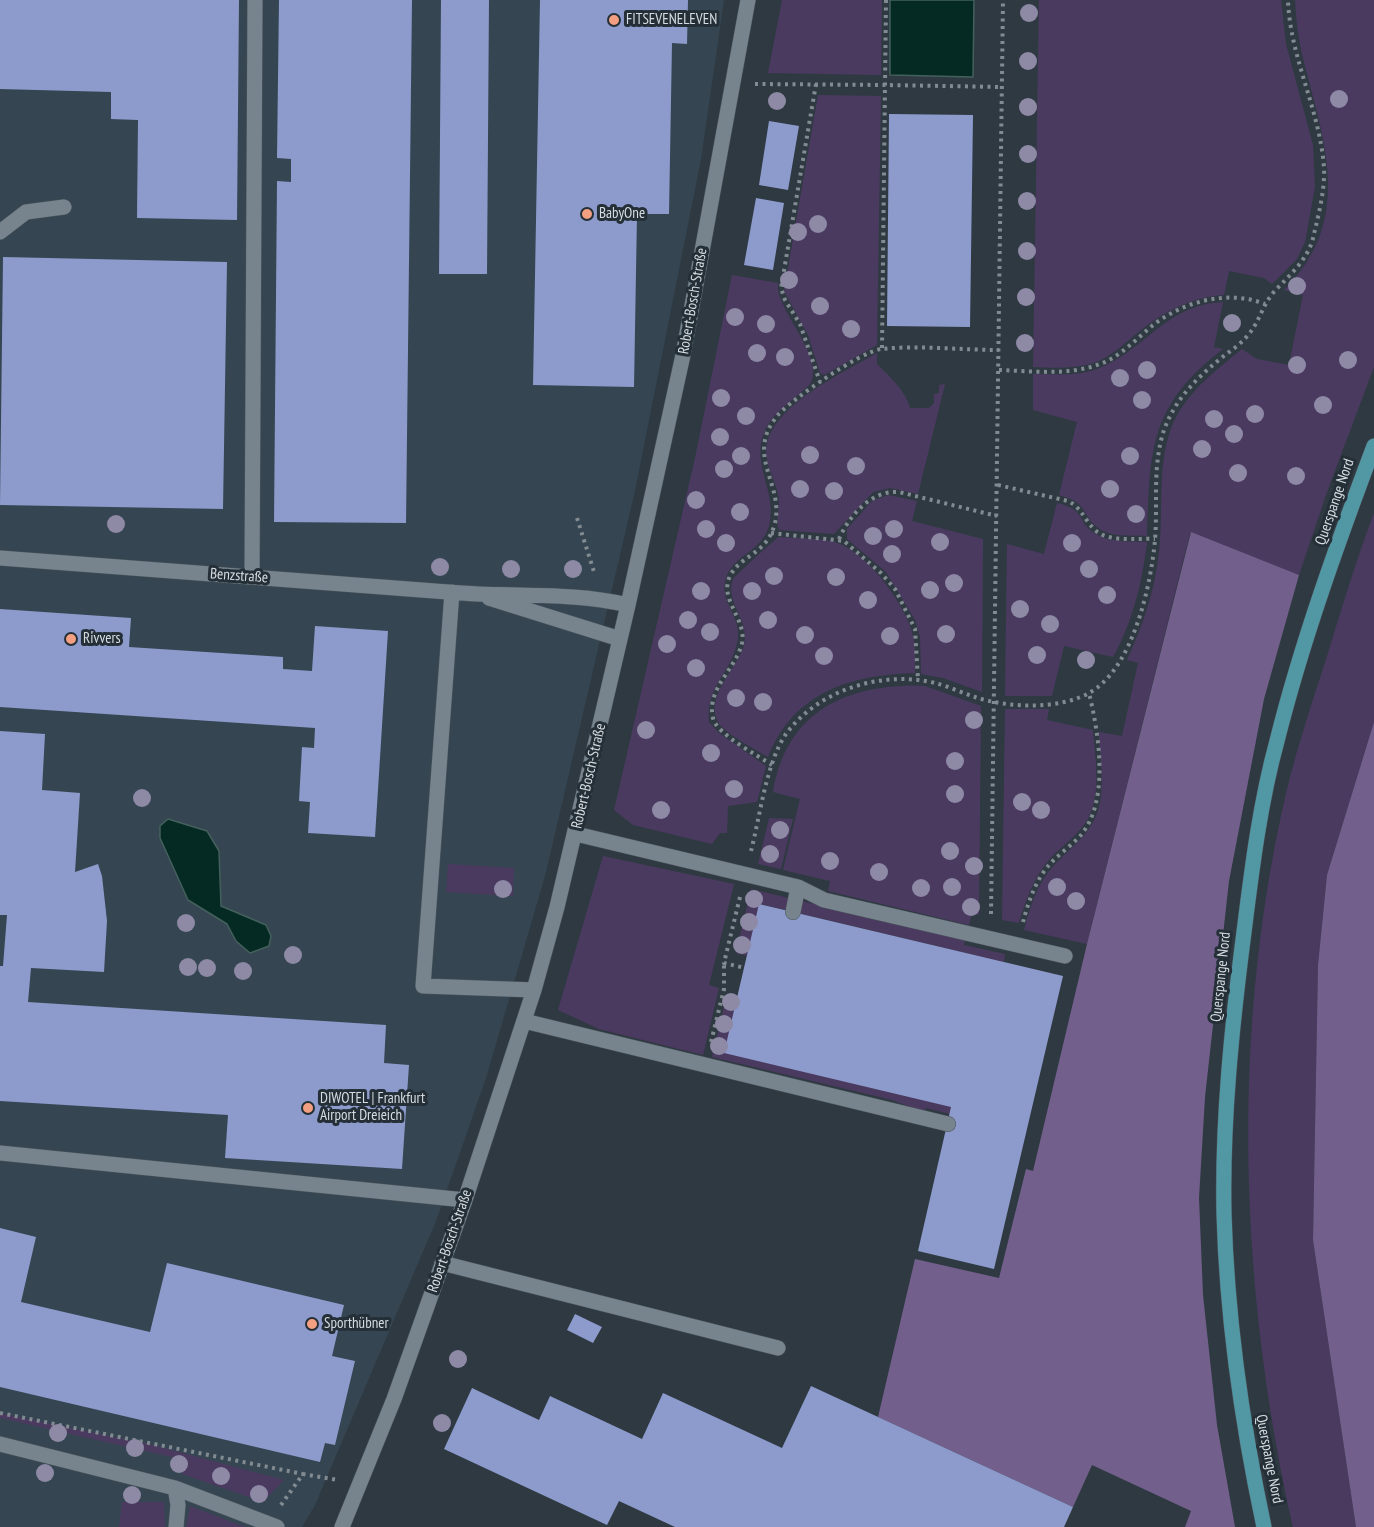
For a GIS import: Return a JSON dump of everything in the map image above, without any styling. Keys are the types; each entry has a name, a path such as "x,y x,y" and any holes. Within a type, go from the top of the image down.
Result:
{"main road":[{"name":"Querspange Nord","path":"1264,1527 1248,1448 1231,1336 1225,1224 1228,1079 1254,853 1276,741 1318,606 1374,446"}],"street":[{"path":"252,577 255,0"},
{"name":"Robert-Bosch-Straße","path":"342,1527 394,1398 465,1200 534,990 576,834 683,355 748,0"},
{"path":"0,232 26,212 64,207"},
{"name":"Benzstraße","path":"0,558 477,594 547,594 602,599 628,605"},
{"path":"452,592 423,986 534,990"},
{"name":"Benzstraße","path":"477,594 620,639"},
{"path":"576,834 798,887 824,900 1065,956"},
{"path":"793,912 798,887"},
{"path":"524,1021 948,1124"},
{"path":"0,1153 465,1200"},
{"path":"442,1263 778,1348"},
{"path":"0,1444 175,1488 273,1525"},
{"path":"175,1488 178,1504 176,1527"}],"path":[{"path":"882,349 886,0"},
{"path":"991,939 1003,0"},
{"path":"705,1065 723,989 724,963 772,765 786,735 807,713 834,694 871,683 918,680 934,682 995,702 1051,703 1089,693 1111,673 1128,645 1144,598 1155,539 1160,444 1172,414 1191,385 1248,336 1265,304 1305,258 1310,249 1324,171 1322,150 1295,49 1288,0"},
{"path":"733,83 1002,87"},
{"path":"816,84 781,288 785,300 800,324 820,382"},
{"path":"999,370 1065,371 1089,368 1116,356 1154,324 1195,303 1212,299 1245,299 1265,304"},
{"path":"772,765 719,730 712,719 720,682 742,644 743,633 728,595 727,586 731,574 755,554 771,533 776,501 763,458 766,436 778,415 820,382 866,355 882,349 999,350"},
{"path":"998,485 1068,501 1082,511 1093,529 1109,536 1155,539"},
{"path":"838,539 844,528 866,503 884,492 899,492 997,516"},
{"path":"577,518 602,599"},
{"path":"771,533 838,539 850,545 895,588 915,629 918,680"},
{"path":"1017,945 1026,911 1040,878 1050,864 1080,836 1095,811 1098,788 1097,731 1089,693"},
{"path":"724,963 745,968"},
{"path":"0,1413 344,1481 341,1488"},
{"path":"273,1525 303,1474"}],"shaded area":[{"path":"0,0 724,0 701,159 634,495 545,876 486,1078 436,1221 315,1505 302,1527 0,1527"},
{"path":"782,0 882,0 881,75 768,73"},
{"path":"890,0 974,0 973,77 890,75"},
{"path":"1039,0 1281,0 1286,44 1313,145 1315,187 1305,242 1297,259 1272,284 1264,278 1229,271 1224,295 1200,299 1177,307 1094,363 1056,368 1033,367"},
{"path":"1295,0 1374,0 1374,367 1327,492 1299,575 1190,533 1087,944 1024,930 1033,901 1043,880 1053,866 1083,837 1098,810 1102,781 1099,732 1122,736 1138,663 1127,660 1143,620 1155,580 1159,552 1163,469 1168,437 1174,421 1196,390 1242,349 1257,359 1289,365 1303,295 1284,290 1306,263 1320,235 1327,207 1328,177 1325,147 1299,41"},
{"path":"818,95 881,96 877,345 824,375 820,373 808,335 784,291"},
{"path":"732,275 778,283 783,305 804,343 813,369 809,385 782,408 768,424 764,433 761,456 770,502 769,526 761,541 732,567 725,582 724,590 736,622 738,638 731,660 711,698 709,722 719,733 766,766 757,802 728,806 727,833 720,833 712,844 633,825 614,810 695,458"},
{"path":"1223,302 1214,347 1223,349 1180,390 1167,410 1158,431 1150,478 1147,536 1121,535 1102,531 1092,522 1080,505 1059,495 1077,422 1033,410 1033,374 1068,374 1102,367 1118,359 1172,319 1203,305"},
{"path":"877,353 877,364 901,390 910,408 929,408 934,403 934,394 939,393 939,385 945,384 918,494 890,488 873,492 834,534 779,530 778,494 766,456 770,434 793,405 810,392"},
{"path":"888,495 917,501 912,521 983,539 982,692 943,678 921,674 920,637 915,620 886,572 847,539 847,529 872,501"},
{"path":"1057,503 1073,509 1090,530 1102,537 1121,541 1147,542 1136,601 1113,657 1064,646 1052,696 1005,696 1007,544 1044,554"},
{"path":"1374,513 1374,722 1327,875 1318,965 1313,1240 1356,1527 1293,1527 1262,1351 1253,1262 1249,1172 1249,1082 1254,992 1265,904 1290,776 1349,584"},
{"path":"1191,532 1299,575 1264,699 1229,881 1205,1097 1199,1198 1203,1295 1217,1425 1235,1527 1185,1527 1191,1511 1092,1465 1073,1507 878,1417 915,1259 999,1278 1026,1169 1033,1171 1087,944"},
{"path":"779,537 818,539 840,544 862,558 873,569 893,594 908,620 914,642 915,673 868,678 827,691 809,702 793,717 779,735 768,757 725,730 717,720 715,710 719,691 744,645 744,628 732,596 733,579"},
{"path":"897,686 925,686 981,706 979,915 972,913 969,925 828,891 830,881 783,870 800,799 773,792 780,764 792,740 807,722 825,707 847,697"},
{"path":"1005,709 1049,709 1047,720 1093,730 1096,759 1096,790 1092,809 1084,825 1048,861 1038,875 1019,923 1002,920"},
{"path":"1374,722 1374,1527 1356,1527 1313,1240 1318,965 1327,875"},
{"path":"769,818 793,819 781,869 758,864"},
{"path":"168,819 207,831 219,851 221,906 266,925 271,936 269,946 250,953 236,941 227,924 188,900 160,838 160,826"},
{"path":"603,856 734,884 709,985 719,988 703,1055 599,1029 558,1010"},
{"path":"448,864 514,868 513,896 446,892"},
{"path":"751,889 965,940 964,945 1005,954 1004,962 760,904 748,956 736,953"},
{"path":"727,994 738,996 951,1107 950,1114 926,1108 924,1112 892,1100 712,1057"},
{"path":"0,1413 153,1445 284,1480 263,1502 182,1474 185,1460 0,1418"},
{"path":"122,1502 164,1502 165,1527 119,1527"},
{"path":"190,1506 245,1527 186,1527"}],"building":[{"path":"0,0 239,0 237,220 137,218 138,120 111,119 111,92 0,89"},
{"path":"279,0 412,0 406,523 274,522 277,181 291,182 291,159 277,158"},
{"path":"441,0 489,0 487,274 439,274"},
{"name":"BabyOne","path":"540,0 688,0 687,44 672,43 669,214 637,214 634,387 533,385"},
{"path":"889,114 973,115 970,327 887,326"},
{"path":"769,121 799,126 788,190 759,185"},
{"path":"756,198 784,203 773,270 744,265"},
{"path":"3,257 227,262 223,509 0,505"},
{"path":"0,609 131,618 129,647 283,657 283,669 312,671 315,626 388,631 375,837 308,833 310,802 299,801 302,747 314,748 315,728 0,707"},
{"path":"0,731 45,734 42,790 80,793 75,872 98,864 102,876 107,921 104,972 31,968 28,1002 386,1025 384,1063 409,1065 402,1169 225,1158 228,1115 0,1101 0,966 3,966 7,915 0,915"},
{"path":"759,904 1063,976 994,1269 918,1251 951,1107 724,1053"},
{"path":"0,1228 36,1237 21,1302 150,1332 167,1263 344,1305 332,1356 355,1361 335,1445 325,1443 320,1462 0,1387"},
{"path":"575,1314 602,1327 593,1343 567,1330"},
{"path":"811,1386 1073,1507 1064,1527 675,1527 619,1501 607,1525 444,1449 472,1388 539,1420 550,1396 642,1439 663,1393 782,1448"}],"place":[{"name":"FITSEVENELEVEN","path":"614,20"},
{"name":"BabyOne","path":"587,214"},
{"name":"Rivvers","path":"71,639"},
{"name":"DIWOTEL | Frankfurt Airport Dreieich","path":"308,1108"},
{"name":"Sporthübner","path":"312,1324"}]}
